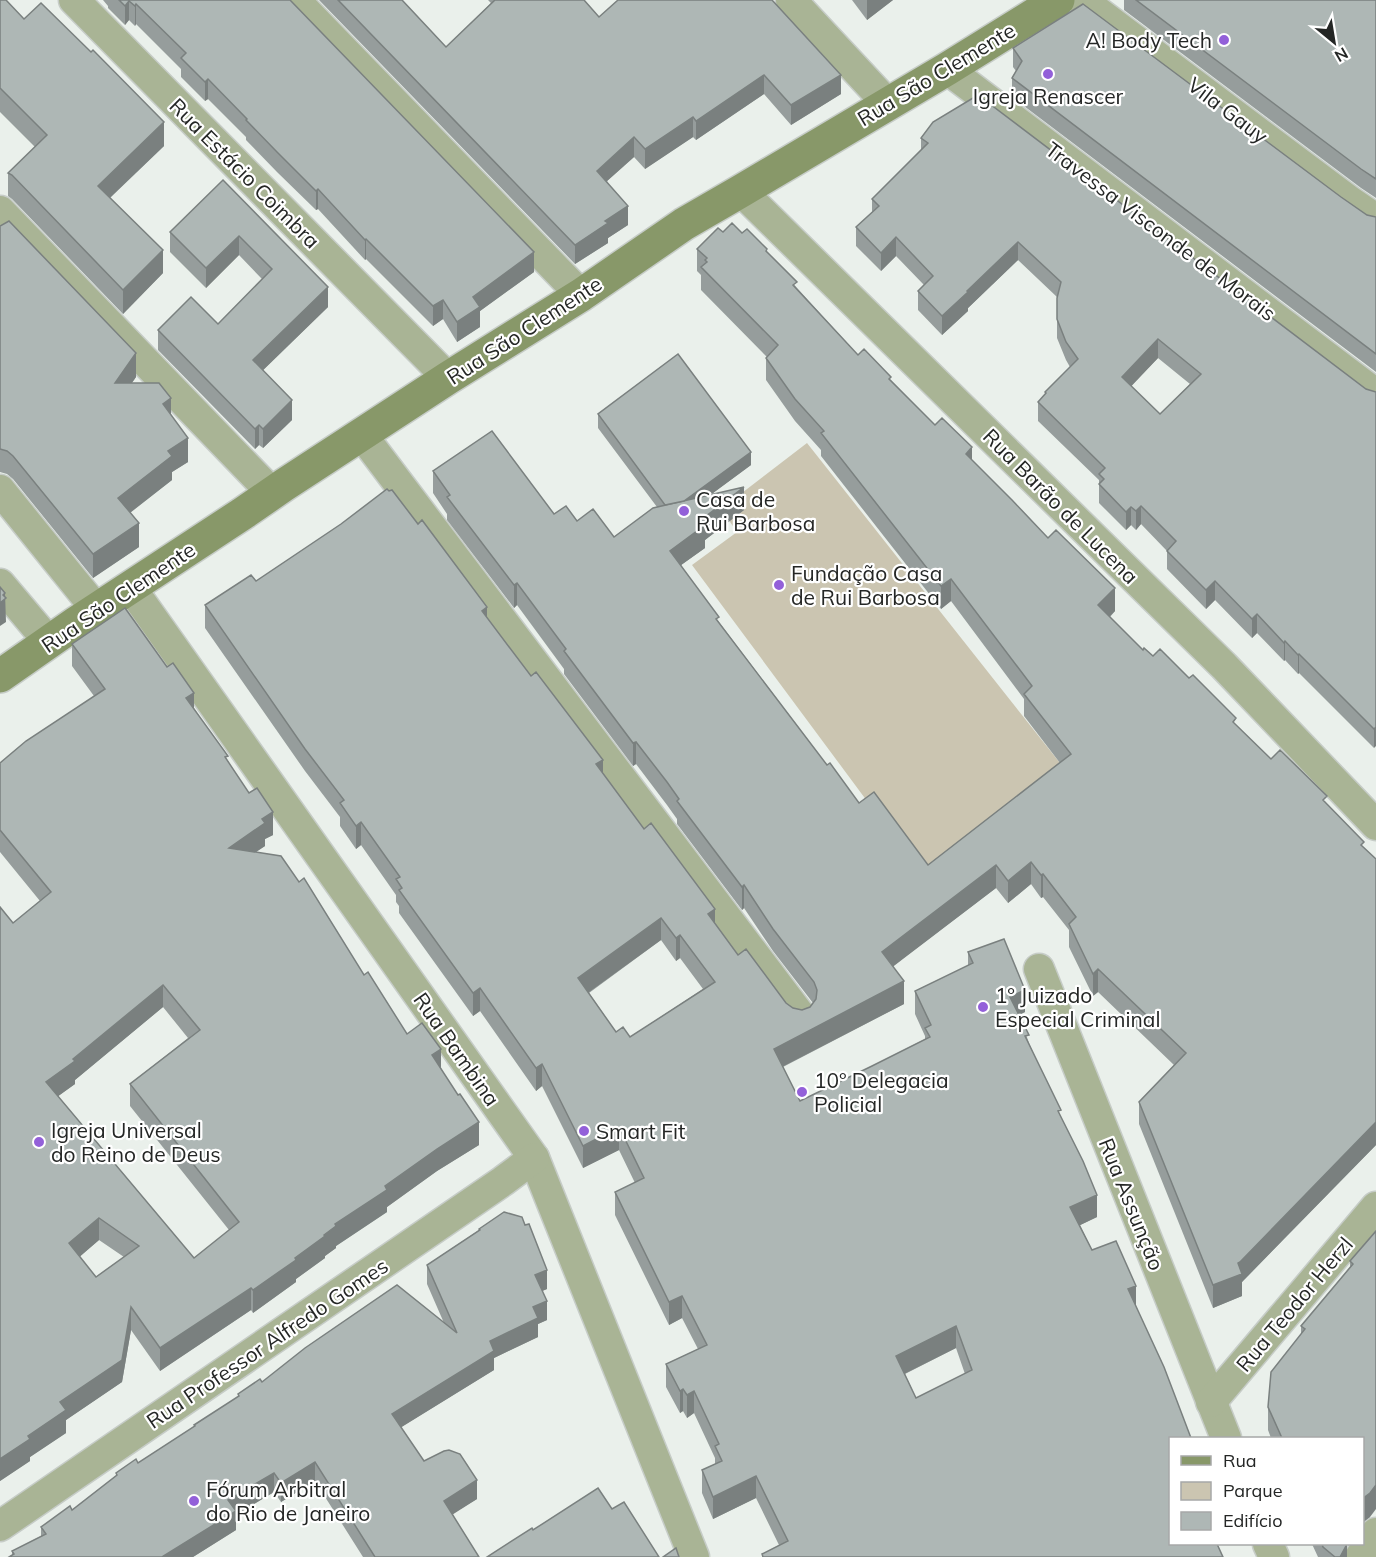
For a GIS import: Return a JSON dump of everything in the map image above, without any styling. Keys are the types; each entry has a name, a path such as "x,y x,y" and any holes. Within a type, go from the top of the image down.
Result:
{"main road":[{"name":"Rua São Clemente","path":"0,676 272,493 580,295 684,224 947,69 1058,0"}],"street":[{"name":"Rua Estácio Coimbra","path":"74,0 448,378"},
{"path":"295,0 580,295"},
{"path":"791,0 887,103"},
{"name":"Vila Gauy","path":"1082,0 1376,219"},
{"name":"Travessa Visconde de Morais","path":"947,69 1376,394"},
{"name":"Rua Barão de Lucena","path":"741,191 1224,666 1376,825"},
{"path":"0,211 272,493"},
{"path":"362,435 800,1015"},
{"path":"0,490 97,610"},
{"path":"0,584 49,642"},
{"name":"Rua Bambina","path":"131,588 534,1158 694,1557"},
{"name":"Rua Assunção","path":"1039,969 1226,1437"},
{"name":"Rua Professor Alfredo Gomes","path":"0,1526 534,1158"},
{"name":"Rua Teodor Herzl","path":"1211,1402 1376,1207"},
{"path":"1360,1557 1376,1533"}],"green space":[{"path":"807,443 1071,777 930,886 692,565 737,532 721,509"}],"building":[{"path":"0,0 6,0 24,19 41,3 91,52 93,50 164,122 98,186 163,250 123,290 8,173 47,135 0,88"},
{"path":"119,0 290,0 534,252 473,297 480,307 457,322 443,300 433,306 365,240 318,189 316,191 277,152 208,79 205,82 181,58 186,53 136,4 135,6 129,1 125,6"},
{"path":"338,0 402,0 446,47 495,0 584,0 599,17 618,0 772,0 841,75 791,105 764,75 696,121 693,117 645,149 634,137 597,171 628,206 605,221 608,223 575,245"},
{"path":"1136,0 1376,0 1376,179 1361,169"},
{"path":"1083,4 1341,197 1367,215 1376,217 1376,354 1012,78 1022,61 1013,48"},
{"path":"978,95 1366,389 1376,392 1376,727 1374,729 1257,614 1252,619 1215,581 1206,590 1167,551 1176,541 1141,506 1136,511 1131,507 1126,512 1099,484 1104,479 1099,474 1105,468 1038,402 1078,359 1066,342 1057,319 1057,298 1061,282 1018,242 942,316 918,291 933,276 896,237 881,253 856,227 879,206 872,199 928,143 921,138 933,122","holes":["1158,339 1201,374 1160,414 1122,377"]},
{"path":"223,180 328,287 253,360 292,400 263,429 259,425 255,429 158,330 191,297 218,324 272,269 239,236 206,268 170,232"},
{"path":"9,221 136,353 115,383 159,383 171,398 163,404 188,438 168,451 172,456 118,498 139,523 93,554 13,456 0,449 0,226"},
{"path":"732,223 742,233 747,229 797,282 793,285 858,355 864,349 891,377 889,379 935,425 942,418 972,447 966,454 1048,538 1056,530 1115,588 1098,605 1143,650 1144,648 1153,656 1160,649 1189,678 1193,675 1236,718 1233,722 1271,759 1280,750 1327,796 1323,800 1364,842 1361,845 1376,859 1376,1122 1238,1263 1242,1274 1213,1285 1139,1102 1186,1053 1098,969 1093,974 1069,924 1076,917 1031,862 1008,881 996,865 882,952 904,981 774,1049 800,1101 930,1037 925,1028 931,1025 915,991 973,963 968,952 1004,939 1025,990 1010,997 1029,1035 1025,1036 1061,1110 1058,1111 1097,1195 1070,1207 1092,1250 1116,1241 1136,1286 1128,1289 1164,1367 1191,1437 1169,1437 1169,1545 1217,1545 1223,1557 763,1557 762,1554 788,1541 756,1476 713,1497 702,1470 722,1461 715,1446 719,1444 694,1391 687,1395 683,1389 680,1391 666,1364 707,1345 682,1296 669,1302 615,1192 644,1178 619,1127 583,1146 542,1064 536,1068 480,988 473,993 399,890 402,888 396,879 400,877 361,822 356,826 340,803 344,800 305,749 205,605 251,575 256,581 341,524 387,489 392,490 418,524 422,520 487,607 482,611 531,676 536,672 603,760 596,764 644,829 651,823 715,909 708,914 738,955 746,949 786,1003 802,1010 810,1007 816,999 817,990 814,982 773,929 744,885 742,887 677,801 679,799 667,782 636,742 633,743 564,651 566,649 517,583 514,585 447,497 450,495 433,471 492,431 554,514 566,506 577,521 593,509 614,537 653,508 744,487 701,520 705,525 670,551 719,617 716,619 827,765 830,763 859,803 874,792 928,865 1071,754 1024,694 1032,686 951,579 941,586 821,433 824,431 795,399 766,358 778,345 701,267 707,262 705,260 707,258 697,249 718,228 723,232","holes":["661,918 676,938 680,935 715,982 630,1037 623,1027 616,1032 578,978","956,1326 972,1370 916,1398 896,1356"]},
{"path":"678,354 751,452 684,501 665,505 598,414"},
{"path":"0,587 6,598 0,603"},
{"path":"125,608 167,667 173,663 194,693 186,698 228,756 225,757 249,793 257,788 273,812 262,819 265,823 229,848 281,856 299,882 304,878 364,975 368,972 407,1034 422,1023 441,1049 432,1055 479,1122 385,1186 387,1190 335,1224 336,1226 325,1236 295,1258 296,1260 253,1290 251,1288 160,1348 131,1307 122,1360 60,1402 66,1410 28,1436 30,1439 0,1459 0,907 13,923 51,892 0,830 0,763 26,741 105,689 72,644","holes":["163,985 200,1030 130,1084 239,1222 194,1258 46,1082 75,1061 73,1059","99,1218 139,1246 96,1277 69,1243"]},
{"path":"504,1212 522,1217 525,1225 529,1224 547,1270 535,1275 547,1301 533,1307 538,1318 490,1341 494,1351 392,1414 424,1461 449,1450 460,1454 477,1480 444,1501 479,1557 375,1557 315,1462 281,1483 274,1473 228,1500 236,1511 162,1557 9,1557 14,1554 12,1551 46,1534 41,1527 70,1506 72,1510 117,1475 116,1473 136,1459 138,1463 195,1426 260,1379 262,1382 305,1348 397,1285 457,1333 427,1265"},
{"path":"1376,1231 1376,1485 1364,1498 1364,1437 1282,1437 1268,1407 1271,1372 1305,1329 1301,1326 1353,1264 1350,1261"},
{"path":"598,1488 612,1509 624,1502 659,1557 487,1557 532,1528 533,1530"},
{"path":"1322,1545 1346,1545 1340,1557 1335,1557"},
{"path":"676,1548 679,1557 663,1557"}],"place":[{"name":"A! Body Tech","path":"1224,40"},
{"name":"Igreja Renascer","path":"1048,74"},
{"name":"Casa de Rui Barbosa","path":"684,511"},
{"name":"Fundação Casa de Rui Barbosa","path":"779,585"},
{"name":"1º Juizado Especial Criminal","path":"983,1007"},
{"name":"10º Delegacia Policial","path":"802,1092"},
{"name":"Smart Fit","path":"584,1131"},
{"name":"Igreja Universal do Reino de Deus","path":"39,1142"},
{"name":"Fórum Arbitral do Rio de Janeiro","path":"194,1501"}]}
